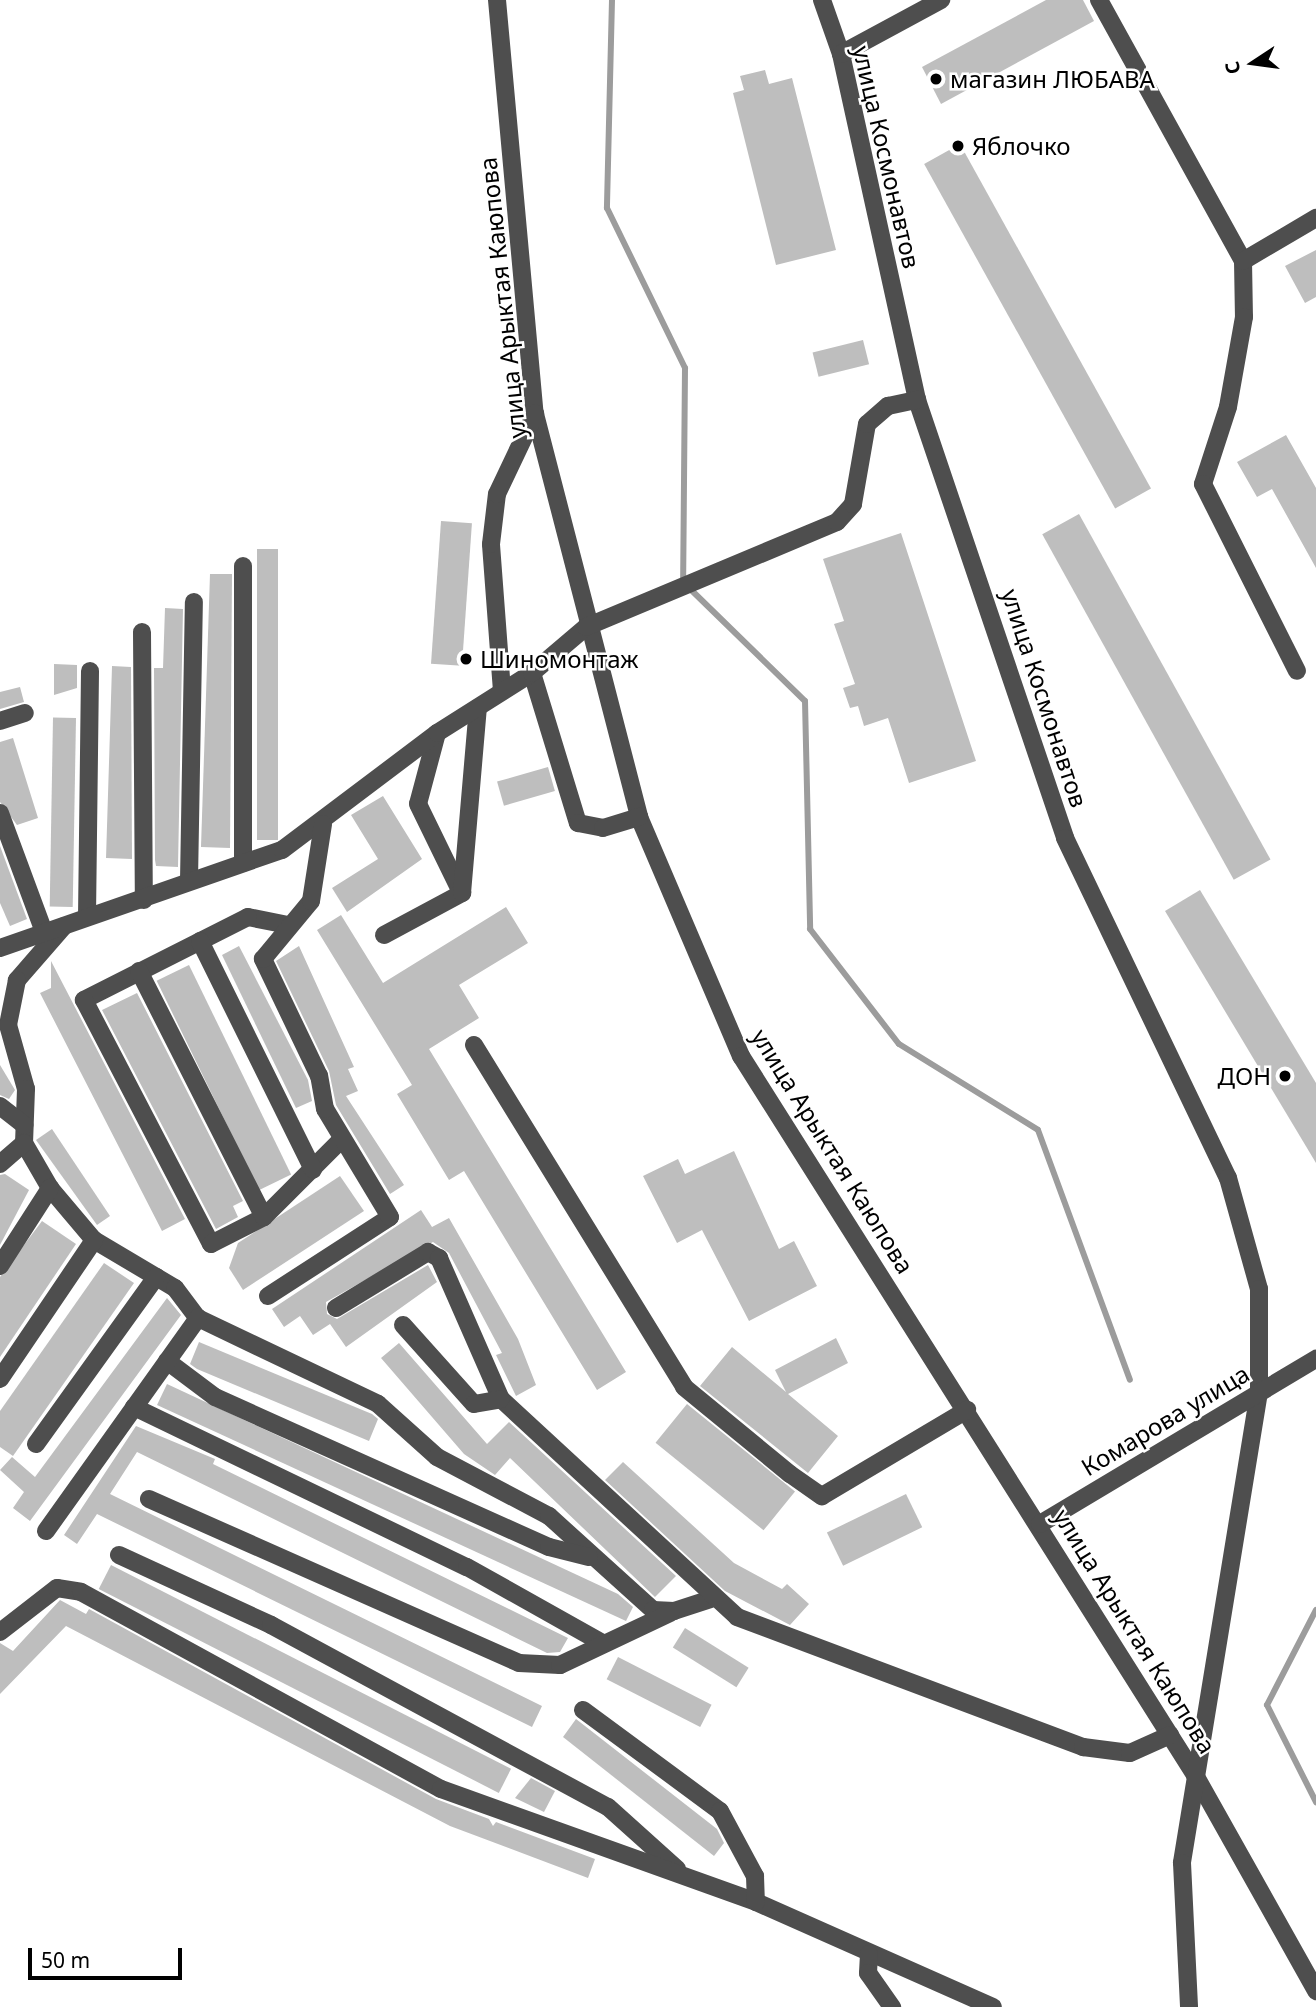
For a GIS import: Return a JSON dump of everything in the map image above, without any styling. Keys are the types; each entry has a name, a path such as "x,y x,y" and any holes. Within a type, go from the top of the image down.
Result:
{"street":[{"name":"улица Арыктая Каюпова","path":"497,0 535,414 586,628 639,817 741,1056 1040,1524 1195,1774 1316,1991"},
{"name":"улица Космонавтов","path":"822,0 841,54 917,400 1065,838 1228,1178 1259,1289 1259,1392 1182,1863 1189,2007"},
{"path":"841,54 941,0"},
{"path":"1099,0 1243,261 1244,317 1228,407 1203,484 1297,671"},
{"path":"1243,261 1316,218"},
{"path":"0,933 8,945 282,850 323,824 437,733 532,673 586,628 837,522 853,504 867,424 888,406 917,400"},
{"path":"502,691 491,544 495,506 535,414"},
{"path":"243,566 243,863"},
{"path":"189,881 194,602"},
{"path":"142,632 144,900"},
{"path":"87,917 90,671"},
{"path":"532,673 578,822 603,828 639,817"},
{"path":"462,893 478,708"},
{"path":"0,721 25,713"},
{"path":"437,733 418,804 462,893"},
{"path":"0,813 44,932"},
{"path":"268,1296 390,1217 341,1140 319,1076 263,959 288,925 311,901 323,824"},
{"path":"384,935 462,893"},
{"path":"288,925 248,917 84,1000 211,1244 264,1217 341,1140"},
{"path":"0,1164 24,1134 26,1089 8,1025 17,980 67,923"},
{"path":"200,940 313,1170"},
{"path":"139,971 264,1217"},
{"path":"474,1045 684,1387 790,1474 822,1496 967,1410"},
{"path":"0,1106 24,1134 50,1188 94,1240 175,1288 198,1318 378,1404 437,1457 549,1516 589,1557 653,1610 674,1611"},
{"path":"0,1266 50,1188"},
{"path":"0,1379 94,1240"},
{"path":"336,1308 428,1252 439,1258 501,1399 710,1598 737,1617 820,1651 1083,1747 1130,1753 1170,1735"},
{"path":"36,1444 156,1277"},
{"path":"46,1531 198,1318"},
{"path":"402,1325 474,1404 501,1399"},
{"name":"Комарова улица","path":"1040,1524 1316,1359"},
{"path":"167,1361 215,1397 549,1546 589,1557"},
{"path":"134,1407 467,1567 604,1644"},
{"path":"149,1499 519,1663 560,1665 674,1611 710,1598"},
{"path":"119,1555 271,1626 608,1807 684,1876"},
{"path":"0,1632 57,1588 81,1591 441,1789 756,1902 977,2003 993,2007"},
{"path":"583,1710 720,1811 755,1876 756,1902"},
{"path":"869,1954 868,1973 892,2007"}],"building":[{"path":"1046,0 1083,0 1094,21 941,104 922,67"},
{"path":"765,70 769,84 792,78 836,250 776,265 733,93 744,90 740,76"},
{"path":"960,144 1151,489 1115,508 924,164"},
{"path":"1316,250 1316,297 1305,303 1285,266"},
{"path":"863,340 869,364 819,377 813,353"},
{"path":"1286,435 1316,488 1316,568 1272,489 1257,497 1237,462"},
{"path":"1079,514 1270,859 1234,880 1042,534"},
{"path":"441,521 472,523 462,666 431,664"},
{"path":"901,533 976,761 909,783 888,718 864,726 858,706 850,708 843,688 855,684 834,624 844,621 823,559"},
{"path":"257,549 278,549 278,840 257,840"},
{"path":"210,574 232,574 230,848 201,847"},
{"path":"165,608 183,609 178,867 156,866 155,860 154,668 163,668"},
{"path":"54,664 77,665 77,688 54,695"},
{"path":"112,666 131,667 132,859 106,858"},
{"path":"20,687 24,702 0,709 0,692"},
{"path":"53,718 76,718 73,907 50,907"},
{"path":"13,738 38,818 17,825 0,802 0,742"},
{"path":"548,767 555,791 504,806 497,782"},
{"path":"383,796 422,859 347,912 332,888 378,859 351,815"},
{"path":"0,846 27,919 10,926 0,903"},
{"path":"1200,890 1316,1083 1316,1163 1165,911"},
{"path":"506,907 528,943 459,985 479,1018 429,1049 626,1372 597,1390 464,1171 449,1180 397,1094 412,1085 317,930 341,915 383,983"},
{"path":"239,946 308,1080 312,1101 296,1108 222,955"},
{"path":"299,946 354,1067 348,1069 358,1091 346,1096 404,1185 390,1194 336,1105 329,1071 276,961"},
{"path":"51,961 185,1219 162,1231 40,993 51,988"},
{"path":"189,965 291,1174 259,1190 157,981"},
{"path":"137,993 243,1201 233,1206 238,1217 216,1229 102,1010"},
{"path":"0,1065 15,1090 9,1099 0,1095"},
{"path":"52,1129 110,1216 97,1225 36,1140"},
{"path":"734,1151 779,1249 794,1241 817,1286 749,1321 702,1230 677,1243 643,1176 678,1159 685,1174"},
{"path":"5,1174 29,1190 0,1245 0,1175"},
{"path":"340,1176 364,1211 243,1290 229,1268 238,1243"},
{"path":"421,1210 432,1227 449,1218 518,1339 536,1385 516,1396 496,1355 502,1353 449,1253 433,1242 326,1302 327,1314 337,1319 428,1265 437,1282 346,1347 330,1324 313,1335 300,1316 284,1327 272,1309"},
{"path":"42,1221 76,1244 0,1357 0,1277"},
{"path":"104,1263 134,1283 13,1456 0,1447 0,1411"},
{"path":"167,1298 181,1315 30,1521 13,1508 24,1492 0,1470 12,1457 35,1477"},
{"path":"836,1338 848,1363 788,1394 838,1436 808,1473 700,1386 732,1347 786,1392 775,1370"},
{"path":"199,1342 372,1414 378,1419 369,1441 197,1369 190,1364"},
{"path":"399,1343 487,1444 509,1422 676,1576 655,1597 510,1458 495,1475 464,1454 381,1358"},
{"path":"167,1384 618,1594 633,1607 626,1621 157,1405"},
{"path":"687,1404 795,1491 764,1530 656,1443"},
{"path":"136,1426 215,1459 213,1464 568,1638 560,1652 547,1653 137,1452 110,1494 542,1706 532,1727 97,1514 77,1544 64,1535"},
{"path":"623,1462 734,1563 782,1589 787,1584 809,1604 790,1625 725,1591 605,1480"},
{"path":"906,1494 922,1527 843,1566 827,1533"},
{"path":"111,1565 511,1769 499,1793 99,1589"},
{"path":"60,1600 86,1614 89,1609 436,1799 489,1819 493,1826 496,1822 595,1859 588,1878 450,1826 66,1626 0,1694 0,1643 13,1651"},
{"path":"685,1628 749,1668 736,1687 673,1648"},
{"path":"618,1657 712,1705 700,1727 607,1679"},
{"path":"576,1719 717,1829 724,1843 714,1856 563,1737"},
{"path":"531,1778 555,1791 544,1812 515,1798"}],"waterway":[{"path":"612,0 607,208 685,368 683,582 805,701 810,929 899,1044 1038,1130 1130,1380"},
{"path":"1316,1610 1267,1705 1316,1802"}],"place":[{"name":"магазин ЛЮБАВА","path":"936,79"},
{"name":"Яблочко","path":"958,146"},
{"name":"Шиномонтаж","path":"466,659"},
{"name":"ДОН","path":"1285,1076"}]}
